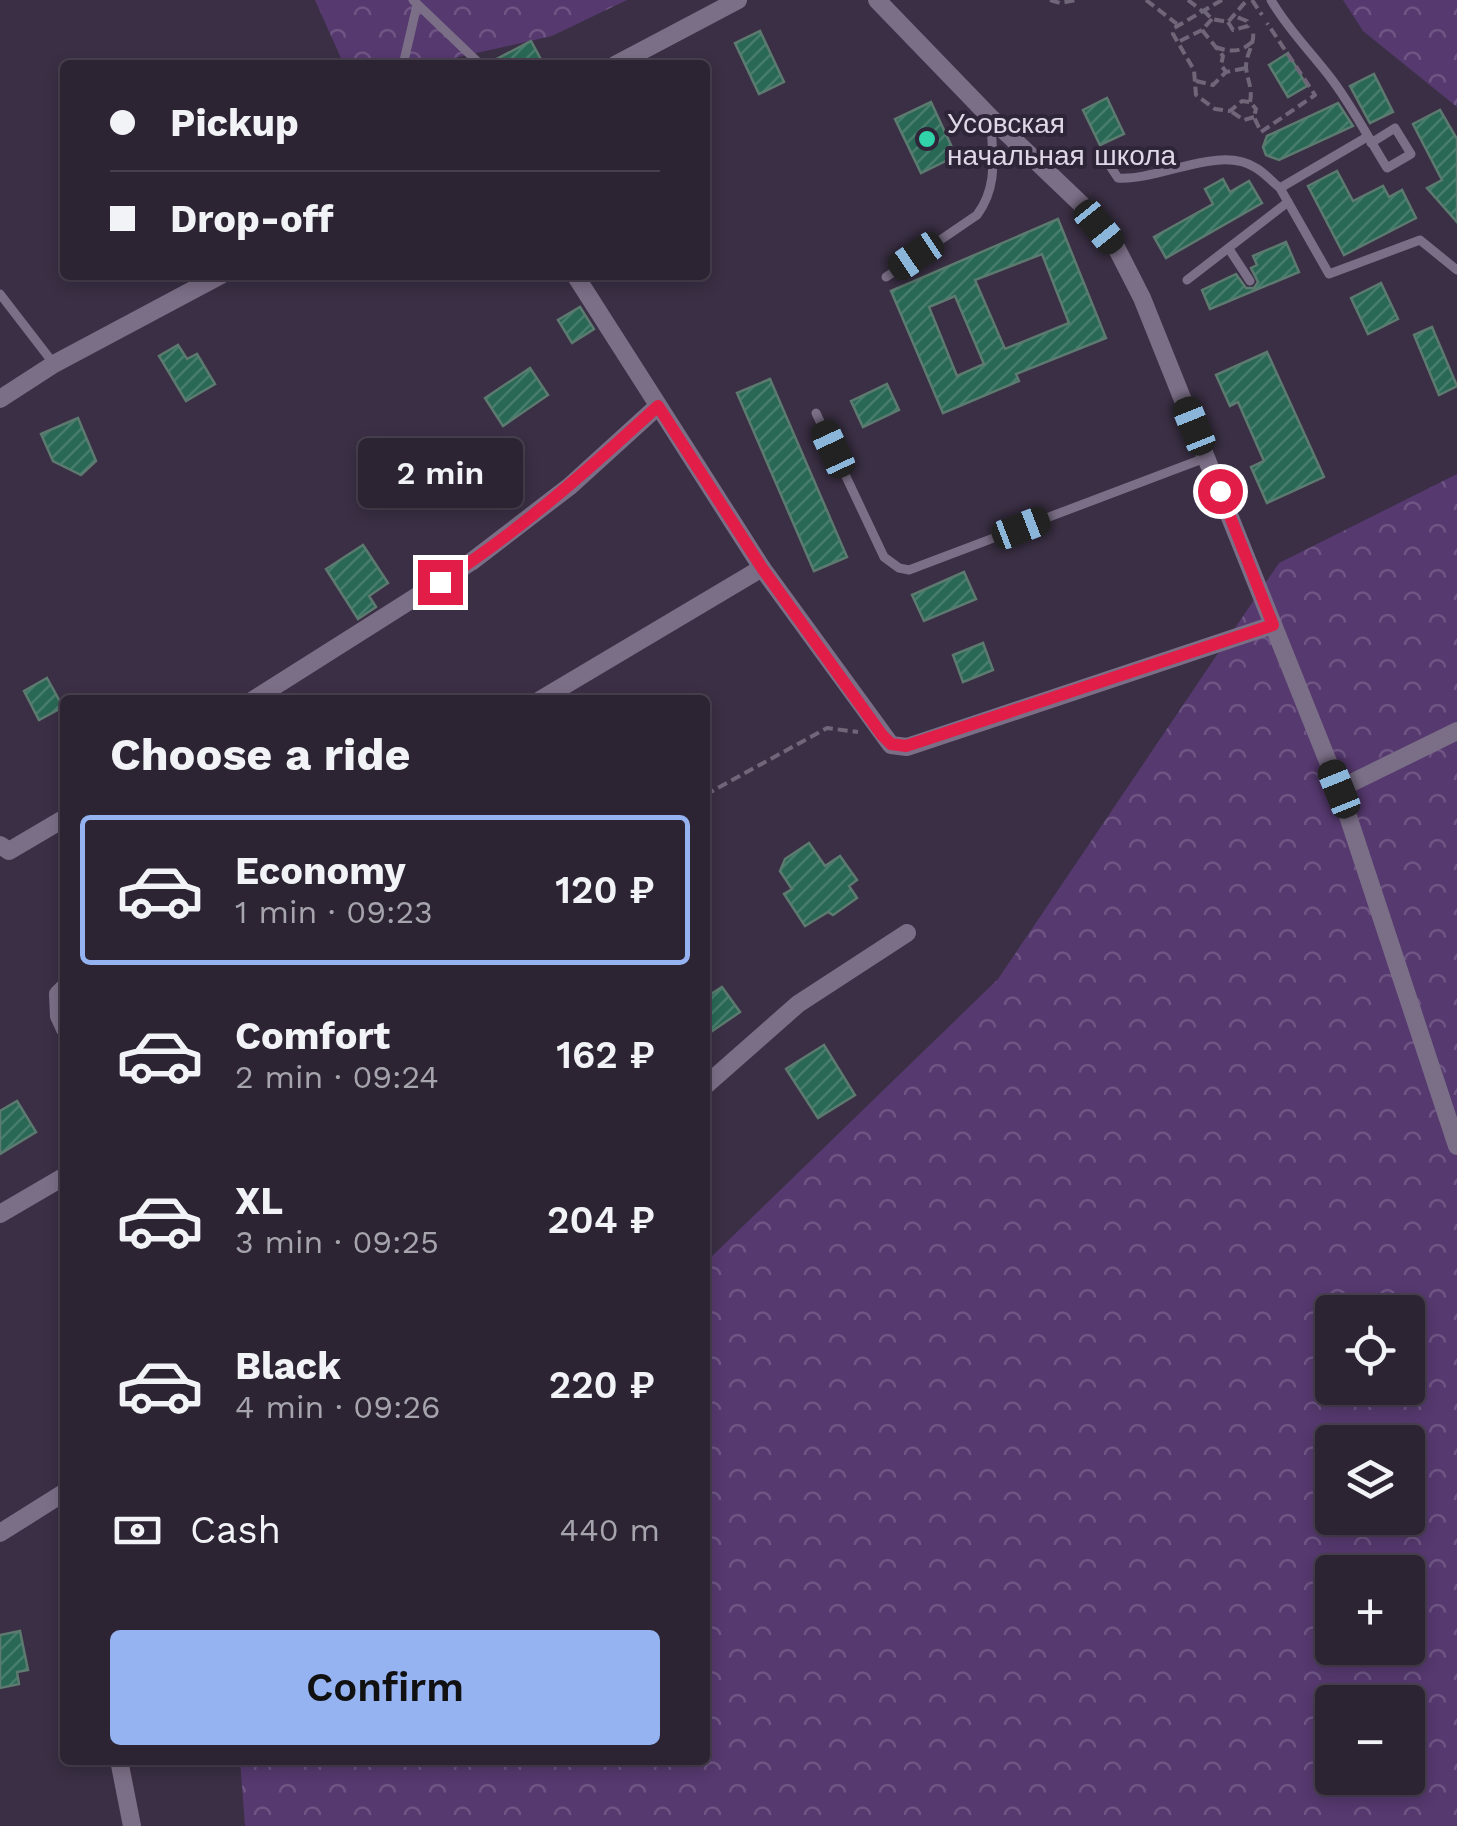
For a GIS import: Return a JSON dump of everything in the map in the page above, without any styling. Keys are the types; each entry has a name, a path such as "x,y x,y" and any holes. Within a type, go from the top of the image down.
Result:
{"street":[{"path":"624,60 738,0"},
{"path":"877,0 1081,204 1117,249 1142,298 1339,789 1457,1146"},
{"path":"0,398 54,364 212,280"},
{"path":"578,280 762,568 891,744 906,746 1273,625"},
{"path":"260,695 472,562 570,486 658,406"},
{"path":"548,695 762,568"},
{"path":"1339,789 1457,732"},
{"path":"0,845 8,852 60,821"},
{"path":"710,1082 798,1004 907,933"},
{"path":"60,992 60,1018"},
{"path":"2,1207 60,1178"},
{"path":"0,1533 60,1495"},
{"path":"120,1765 132,1826"}],"lane":[{"path":"1271,0 1334,83 1369,140 1386,168 1411,154 1396,128 1369,140 1280,188"},
{"path":"403,60 415,3"},
{"path":"415,3 476,60"},
{"path":"886,277 977,215 985,204 993,186 991,118"},
{"path":"1104,157 1118,178 1138,180 1212,159 1253,165 1280,188 1329,274 1420,240 1457,270"},
{"path":"1187,280 1288,202"},
{"path":"1230,249 1250,281"},
{"path":"0,294 54,364"},
{"path":"816,412 884,557 898,568 910,570 1207,457"}],"path":[{"path":"1050,0 1076,0"},
{"path":"1146,0 1178,25"},
{"path":"1188,0 1212,19 1228,22 1233,30 1248,26"},
{"path":"1222,0 1211,2 1178,25 1173,34 1194,70 1196,95 1204,103 1244,120 1254,116"},
{"path":"1228,22 1250,0 1315,95 1261,132 1250,102 1242,101 1230,111"},
{"path":"1236,16 1247,21 1255,39 1246,68 1253,88 1250,102"},
{"path":"1179,42 1202,30 1212,19"},
{"path":"1253,31 1268,24"},
{"path":"1202,30 1223,56 1226,72"},
{"path":"1212,46 1230,52 1244,49 1255,39"},
{"path":"1194,80 1213,85 1226,72 1246,68"},
{"path":"710,792 826,728 882,735"}],"green space":[{"path":"315,0 627,0 552,36 445,60 342,60"},
{"path":"1343,0 1457,0 1457,107 1363,31"},
{"path":"1457,474 1457,1826 245,1826 240,1765 710,1765 710,1258 998,979 1279,563"}],"building":[{"path":"760,31 784,82 759,94 735,43"},
{"path":"531,41 541,60 495,60"},
{"path":"1288,53 1307,86 1288,97 1269,65"},
{"path":"1374,74 1393,112 1370,123 1350,86"},
{"path":"1107,98 1124,134 1100,145 1083,110"},
{"path":"931,102 956,156 921,173 895,119"},
{"path":"1338,103 1353,126 1279,160 1266,155 1263,147 1267,136"},
{"path":"1440,110 1457,139 1457,222 1427,188 1442,180 1413,124"},
{"path":"1337,171 1353,201 1383,186 1389,197 1402,190 1416,218 1344,255 1308,186"},
{"path":"1223,179 1230,192 1249,181 1262,203 1166,258 1154,237 1213,204 1205,189"},
{"path":"1058,219 1106,338 1016,374 1019,381 943,413 891,291","holes":["1042,254 1069,323 1005,349 975,280","955,296 984,364 957,376 929,307"]},
{"path":"1286,242 1299,272 1210,309 1202,290 1236,274 1246,288 1254,288 1258,282 1251,268 1257,265 1253,256"},
{"path":"1381,283 1398,319 1368,334 1351,298"},
{"path":"580,307 594,329 572,343 558,320"},
{"path":"1432,327 1457,386 1439,395 1414,335"},
{"path":"178,345 187,359 197,354 215,384 186,401 159,356"},
{"path":"1267,352 1324,477 1267,503 1251,467 1264,461 1238,402 1230,406 1216,375"},
{"path":"530,368 548,395 503,426 485,398"},
{"path":"770,379 847,557 814,571 737,393"},
{"path":"887,384 899,410 863,427 851,401"},
{"path":"78,418 96,461 81,475 53,461 41,434"},
{"path":"363,545 388,583 369,596 376,607 358,619 326,569"},
{"path":"964,572 976,599 924,621 912,595"},
{"path":"983,643 993,670 963,682 953,655"},
{"path":"47,678 60,709 39,720 24,691"},
{"path":"809,843 825,866 840,856 857,880 849,886 857,898 833,915 828,912 805,926 784,894 792,889 780,871 785,859"},
{"path":"722,987 740,1012 710,1033 710,995"},
{"path":"824,1045 855,1095 818,1118 786,1069"},
{"path":"17,1101 36,1132 0,1154 0,1111"},
{"path":"20,1631 28,1670 17,1672 19,1684 0,1688 0,1635"}],"place":[{"name":"Усовская начальная школа","path":"927,139"}],"route":[{"path":"440,582 570,486 658,406 762,568 882,735 891,744 906,746 1273,625 1220,491"}]}
